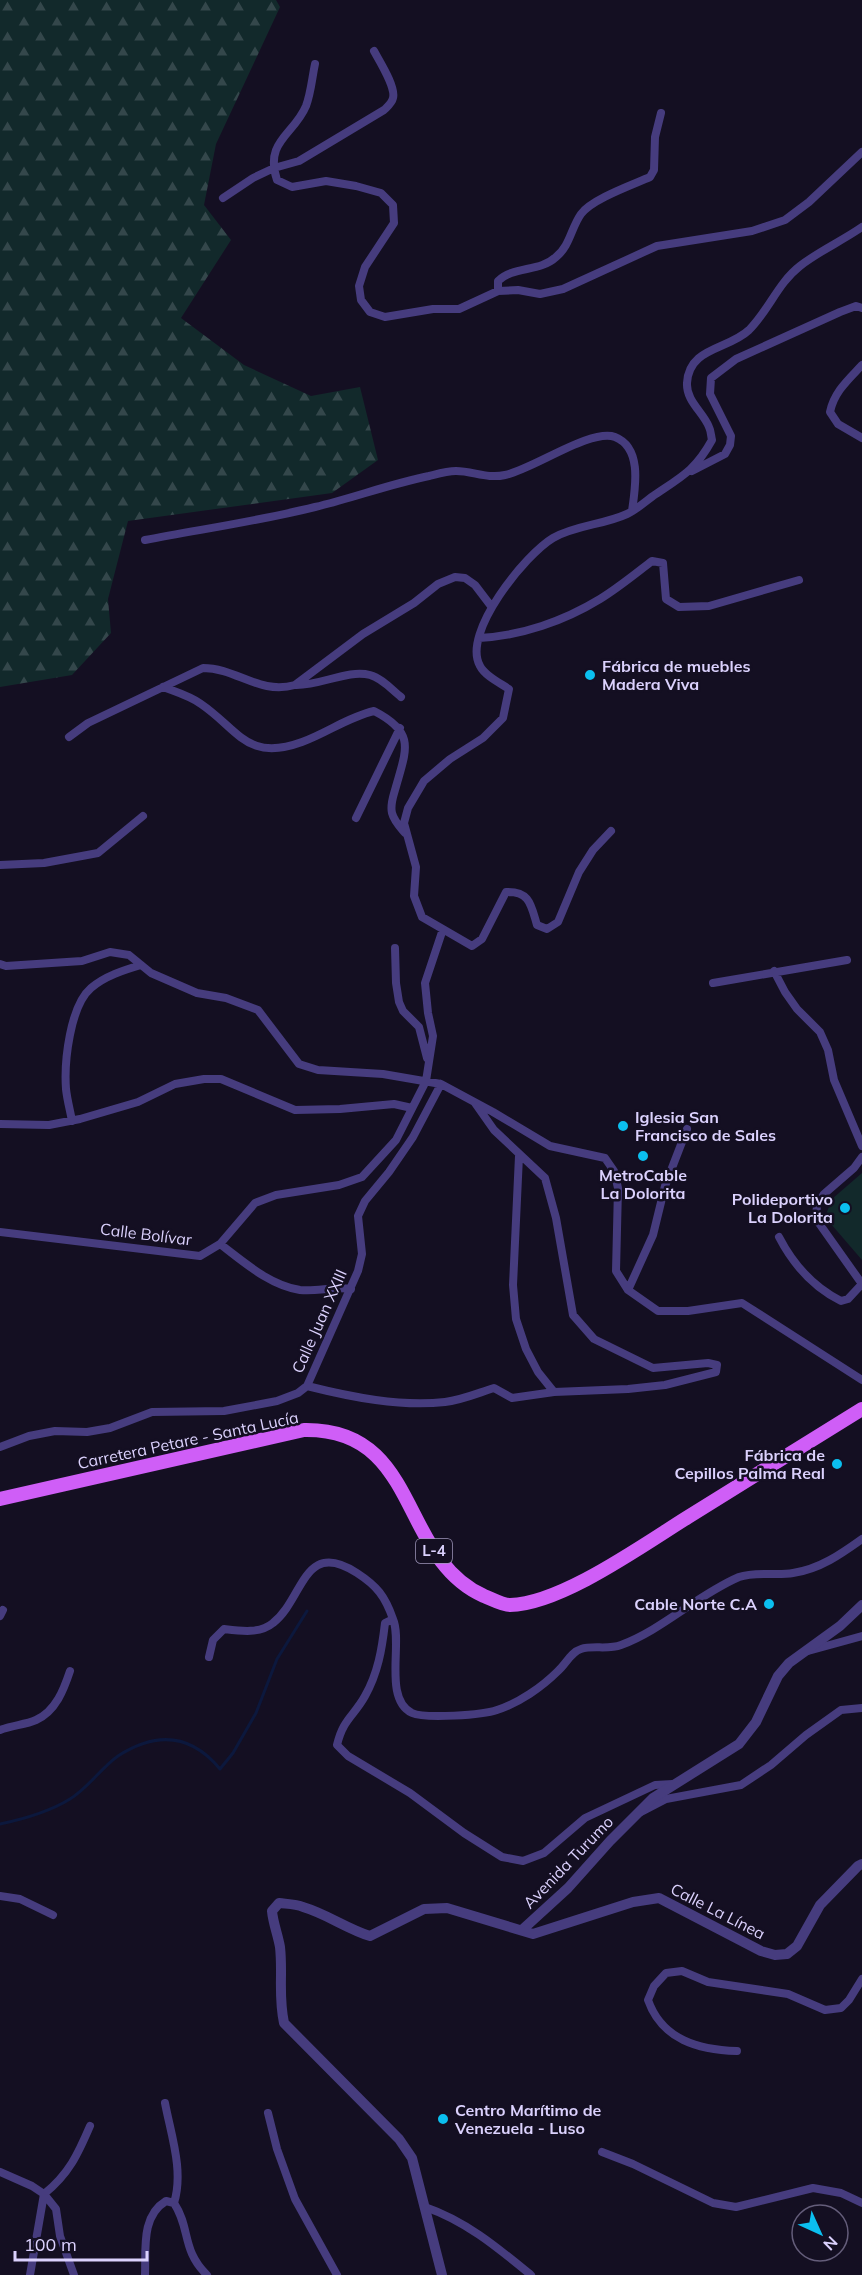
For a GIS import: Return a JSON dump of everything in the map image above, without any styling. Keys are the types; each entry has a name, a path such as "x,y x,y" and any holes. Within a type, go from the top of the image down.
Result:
{"main road":[{"name":"Carretera Petare - Santa Lucía","path":"0,1499 304,1430 323,1430 372,1450 393,1475 439,1561 457,1581 507,1605 533,1603 594,1575 862,1409"}],"street":[{"path":"222,198 253,178 274,168 299,161 384,110 393,101 394,95 390,81 374,51"},
{"path":"315,64 306,105 298,120 275,149 274,168 277,180 292,187 326,181 356,186 381,193 393,205 394,223 365,267 359,286 361,300 370,312 385,317 433,309 459,309 498,291 518,290 540,294 563,289 657,246 752,231 785,220 809,202 862,152"},
{"path":"498,291 498,281 503,276 540,266 555,259 567,246 582,212 650,177 654,170 655,136 661,113"},
{"path":"689,472 703,457 712,440 709,427 695,409 687,384 692,363 707,350 729,343 748,331 781,285 800,266 862,227"},
{"path":"610,831 593,850 579,872 558,921 547,929 537,925 526,896 518,892 506,892 482,939 472,946 423,917 414,896 416,867 404,823 408,808 424,781 450,759 483,738 502,718 509,689 492,678 480,666 477,652 479,638 491,606 527,561 552,538 581,526 627,514 689,472 725,454 730,446 731,436 710,393 711,378 718,370 736,359 840,312 856,306 862,308"},
{"path":"862,365 841,387 833,400 830,412 838,424 862,438"},
{"path":"145,540 266,519 429,475 456,471 486,477 505,476 527,468 570,446 600,437 614,436 624,444 633,458 637,476 632,511"},
{"path":"479,638 500,637 523,632 572,614 600,599 652,561 663,563 666,599 679,607 709,606 799,580"},
{"path":"295,685 363,634 414,603 438,584 455,577 465,578 475,585 491,606"},
{"path":"69,737 88,723 202,668 214,668 267,687 281,689 295,685 309,686 347,675 370,675 401,697"},
{"path":"163,687 201,704 233,733 257,746 274,748 302,743 358,715 375,711 392,720 400,728 405,738 405,756 392,802 392,813 407,836"},
{"path":"356,818 400,728"},
{"path":"0,865 44,862 98,853 143,816"},
{"path":"426,1081 433,1036 425,983 443,929"},
{"path":"395,948 399,1002 403,1011 419,1027 428,1061"},
{"path":"0,964 6,966 82,961 110,952 129,955 151,973 197,993 226,998 258,1010 299,1064 318,1070 383,1074 441,1084 550,1146 605,1158 614,1172 618,1188 616,1271 628,1290 658,1311 688,1311 742,1303 862,1380"},
{"path":"713,983 847,960"},
{"path":"72,1121 66,1088 68,1041 80,1002 90,988 141,965"},
{"path":"774,971 796,1009 820,1032 828,1050 834,1080 862,1146"},
{"path":"0,1124 49,1125 72,1121 138,1102 175,1084 204,1079 221,1079 295,1110 394,1104 412,1108"},
{"name":"Calle Bolívar","path":"0,1232 200,1256 220,1244 255,1203 276,1195 339,1185 362,1177 396,1140 426,1081"},
{"name":"Calle Juan XXIII","path":"0,1447 29,1436 56,1431 87,1432 110,1428 152,1412 224,1411 277,1401 298,1393 307,1386 351,1289 362,1254 358,1216 365,1201 413,1137 441,1084"},
{"path":"307,1386 360,1398 417,1403 447,1402 494,1388 512,1398 554,1392 665,1385 716,1372 717,1365 708,1363 653,1368 594,1339 573,1315 556,1218 545,1178 494,1130 474,1101"},
{"path":"628,1290 653,1235 665,1186 687,1128"},
{"path":"519,1156 513,1286 516,1319 526,1349 538,1372 554,1392"},
{"path":"779,1237 789,1257 826,1293 841,1300 848,1299 862,1284 816,1219 817,1205 824,1194 854,1168 862,1157"},
{"path":"220,1244 279,1285 302,1290 351,1289"},
{"path":"208,1657 213,1640 224,1629 250,1632 272,1625 281,1616 311,1569 332,1561 345,1565 370,1582 386,1599 397,1629 395,1684 404,1707 412,1713 427,1716 486,1713 507,1706 543,1684 560,1670 574,1653 582,1649 618,1647 634,1640 700,1597 742,1576 794,1573 825,1564 862,1539"},
{"name":"Avenida Turumo","path":"425,2207 412,2158 399,2139 284,2023 280,2001 280,1945 273,1922 273,1911 279,1903 301,1906 370,1936 424,1909 447,1908 522,1930 568,1888 633,1816 653,1798 739,1744 756,1722 778,1676 789,1663 840,1626 862,1605"},
{"path":"393,1619 386,1623 378,1668 364,1698 345,1722 337,1745 348,1756 410,1793 464,1833 502,1857 523,1861 544,1853 585,1818 655,1785 676,1784"},
{"path":"805,1652 862,1636"},
{"path":"0,1730 43,1716 61,1694 70,1671"},
{"path":"633,1816 666,1799 741,1785 771,1765 806,1734 841,1710 862,1708"},
{"name":"Calle La Línea","path":"522,1930 533,1934 544,1932 633,1902 659,1898 761,1951 775,1955 787,1954 797,1946 820,1905 862,1864"},
{"path":"0,1896 20,1899 53,1915"},
{"path":"738,2051 713,2050 691,2045 672,2033 652,2014 648,2000 654,1986 666,1973 681,1971 708,1982 788,1994 825,2010 841,2008 862,1979"},
{"path":"165,2103 177,2166 179,2190 174,2203"},
{"path":"268,2113 277,2149 295,2199 337,2275"},
{"path":"30,2275 44,2194 58,2183 74,2162 90,2126"},
{"path":"602,2152 633,2164 713,2203 736,2207 813,2188 841,2193 862,2203"},
{"path":"0,2172 32,2186 44,2194 56,2209 60,2236 74,2275"},
{"path":"146,2275 147,2226 157,2206 166,2201 174,2203 180,2211 190,2253 207,2275"},
{"path":"441,2275 425,2207 443,2213 488,2239 531,2275"}],"green space":[{"path":"0,0 276,0 280,7 216,144 204,205 231,240 181,318 244,365 311,396 360,387 378,460 332,493 128,521 108,599 111,633 72,675 0,687"},
{"name":"Polideportivo La Dolorita","path":"862,1173 862,1260 825,1217 832,1199"}],"waterway":[{"path":"0,1824 62,1804 83,1789 118,1756 146,1743 160,1740 185,1743 209,1757 220,1769 233,1753 256,1713 277,1659 307,1611"}],"place":[{"name":"Fábrica de muebles Madera Viva","path":"590,675"},
{"name":"Iglesia San Francisco de Sales","path":"623,1126"},
{"name":"MetroCable La Dolorita","path":"643,1156"},
{"name":"Polideportivo La Dolorita","path":"845,1208"},
{"name":"Fábrica de Cepillos Palma Real","path":"837,1464"},
{"name":"Cable Norte C.A","path":"769,1604"},
{"name":"Centro Marítimo de Venezuela - Luso","path":"443,2119"}]}
